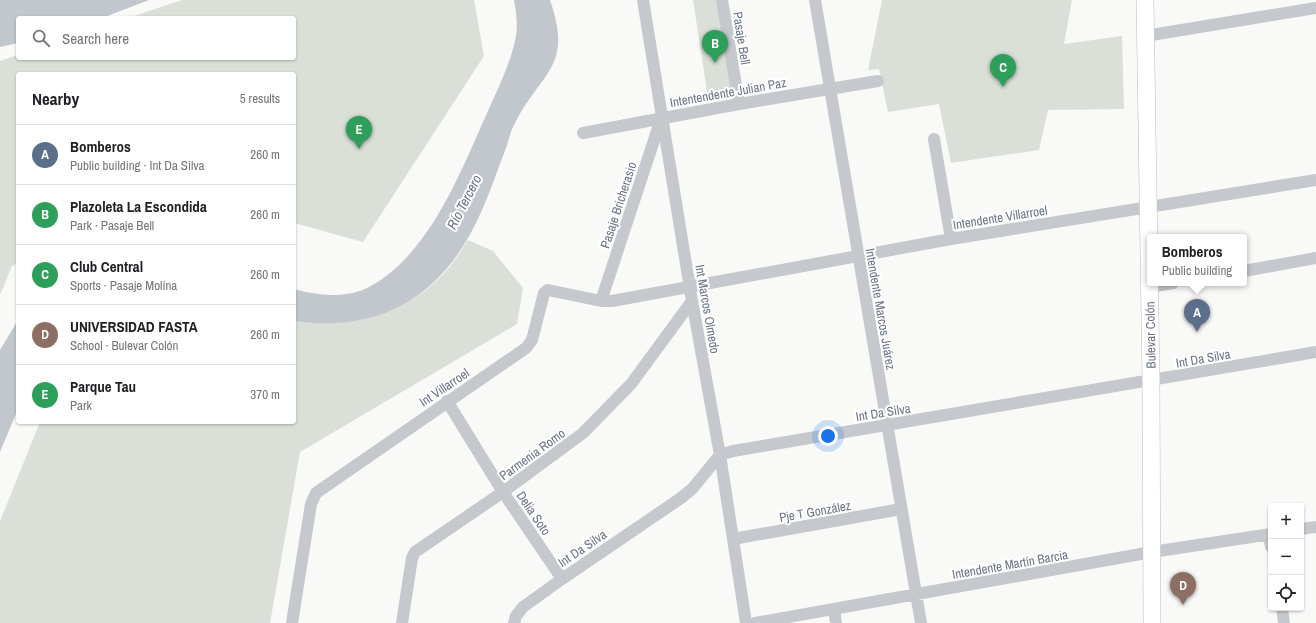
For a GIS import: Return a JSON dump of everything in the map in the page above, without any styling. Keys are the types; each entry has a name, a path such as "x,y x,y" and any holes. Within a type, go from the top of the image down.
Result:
{"main road":[{"name":"Bulevar Colón","path":"1145,0 1149,234"},
{"name":"Bulevar Colón","path":"1150,287 1152,623"}],"street":[{"name":"Int Marcos Olmedo","path":"643,0 692,301 720,455 746,623"},
{"name":"Pasaje Bell","path":"722,0 739,104"},
{"name":"Intendente Marcos Juárez","path":"815,0 921,623"},
{"path":"1145,36 1316,8"},
{"name":"Intentendente Julian Paz","path":"583,132 878,81"},
{"name":"Pasaje Bricherasio","path":"601,301 662,118"},
{"path":"934,139 951,239"},
{"name":"Intendente Villarroel","path":"690,287 951,239 1316,180"},
{"path":"1247,270 1316,258"},
{"path":"1150,287 1156,286"},
{"name":"Int Villarroel","path":"292,623 311,504 316,492 526,348 532,340 544,293 548,290 601,301 690,287"},
{"name":"Parmenia Romo","path":"402,623 412,558 415,552 503,492 583,433 631,384 692,301"},
{"name":"Int Da Silva","path":"514,623 516,616 523,607 692,489 720,455 732,450 1151,381 1316,352"},
{"name":"Delia Soto","path":"447,401 503,492 562,579"},
{"name":"Pje T González","path":"733,540 901,509"},
{"path":"1304,529 1316,527"},
{"name":"Intendente Martín Barcia","path":"755,623 917,596 1152,552 1268,534"},
{"path":"834,609 836,623"},
{"path":"1282,611 1284,623"}],"shaded area":[{"path":"182,0 474,0 484,56 363,242 296,224 296,72 16,72 16,264 12,266 0,295 0,61 16,56 16,60 296,60 296,16 134,16"},
{"path":"693,0 717,0 733,93 708,98"},
{"path":"882,0 1072,0 1064,44 1122,36 1124,109 1048,110 1039,150 951,163 939,104 888,112 879,69 868,70"},
{"path":"468,240 493,251 523,288 517,324 300,452 270,623 0,623 0,521 39,424 296,424 296,321 332,323 351,321 388,311 421,293 441,277 454,262"}],"water":[{"path":"0,0 149,0 107,16 16,16 16,43 0,47"},
{"name":"Río Tercero","path":"514,0 550,0 556,23 558,41 556,56 551,68 524,107 513,128 482,210 468,239 451,264 431,285 409,301 384,313 357,321 327,323 296,321 296,289 323,295 343,295 362,290 371,286 392,271 410,253 427,232 454,185 508,66 517,32"},
{"path":"16,323 16,414 0,452 0,350"}],"place":[{"name":"Plazoleta La Escondida","path":"715,63"},
{"name":"Club Central","path":"1003,87"},
{"name":"Parque Tau","path":"359,149"},
{"name":"Bomberos","path":"1197,332"},
{"name":"UNIVERSIDAD FASTA","path":"1183,605"}]}
